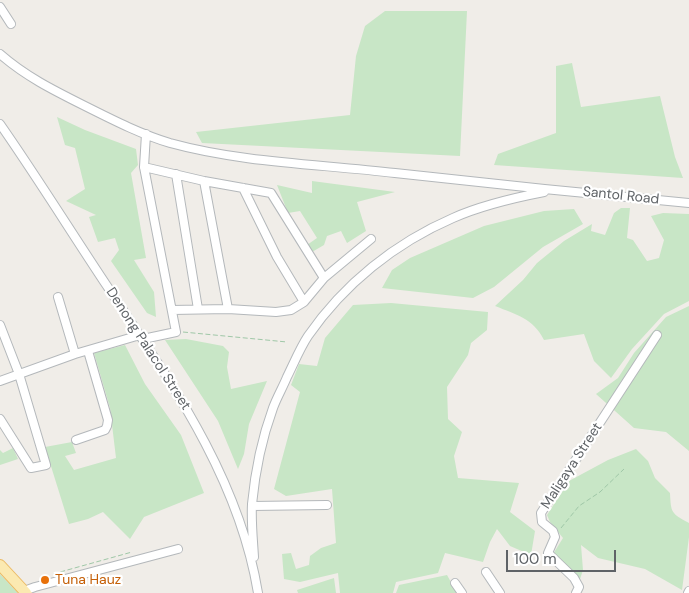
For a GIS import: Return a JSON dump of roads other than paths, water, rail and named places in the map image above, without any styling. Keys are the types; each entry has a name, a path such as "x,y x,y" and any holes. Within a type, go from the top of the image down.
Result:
{"main road":[{"path":"0,566 25,592"}],"street":[{"path":"0,7 11,24"},
{"name":"Santol Road","path":"0,54 44,86 107,117 168,142 201,151 280,163 370,170 689,203"},
{"name":"Denong Palacol Street","path":"0,124 180,398 219,470 230,497 254,569 258,593"},
{"path":"0,381 75,354 141,337 176,332 144,167 146,134"},
{"path":"144,167 204,181 271,192 324,278"},
{"path":"176,174 198,309"},
{"path":"204,181 228,309"},
{"path":"243,188 277,257 304,302"},
{"path":"254,569 252,506 261,454 273,408 295,360 313,330 330,308 380,260 436,226 489,205 552,190"},
{"path":"172,310 228,309 284,312 291,310 304,302 324,278 371,239"},
{"path":"58,297 75,354"},
{"path":"0,325 19,374 46,464 31,468 0,419"},
{"name":"Maligaya Street","path":"576,593 579,587 574,578 548,553 555,537 553,531 542,522 541,513 656,335"},
{"path":"76,440 105,430 108,420 88,351"},
{"path":"252,506 327,505"},
{"path":"25,592 35,587 178,549"},
{"path":"486,572 500,593"},
{"path":"455,583 462,593"}],"place":[{"name":"Tuna Hauz","path":"45,580"}]}
